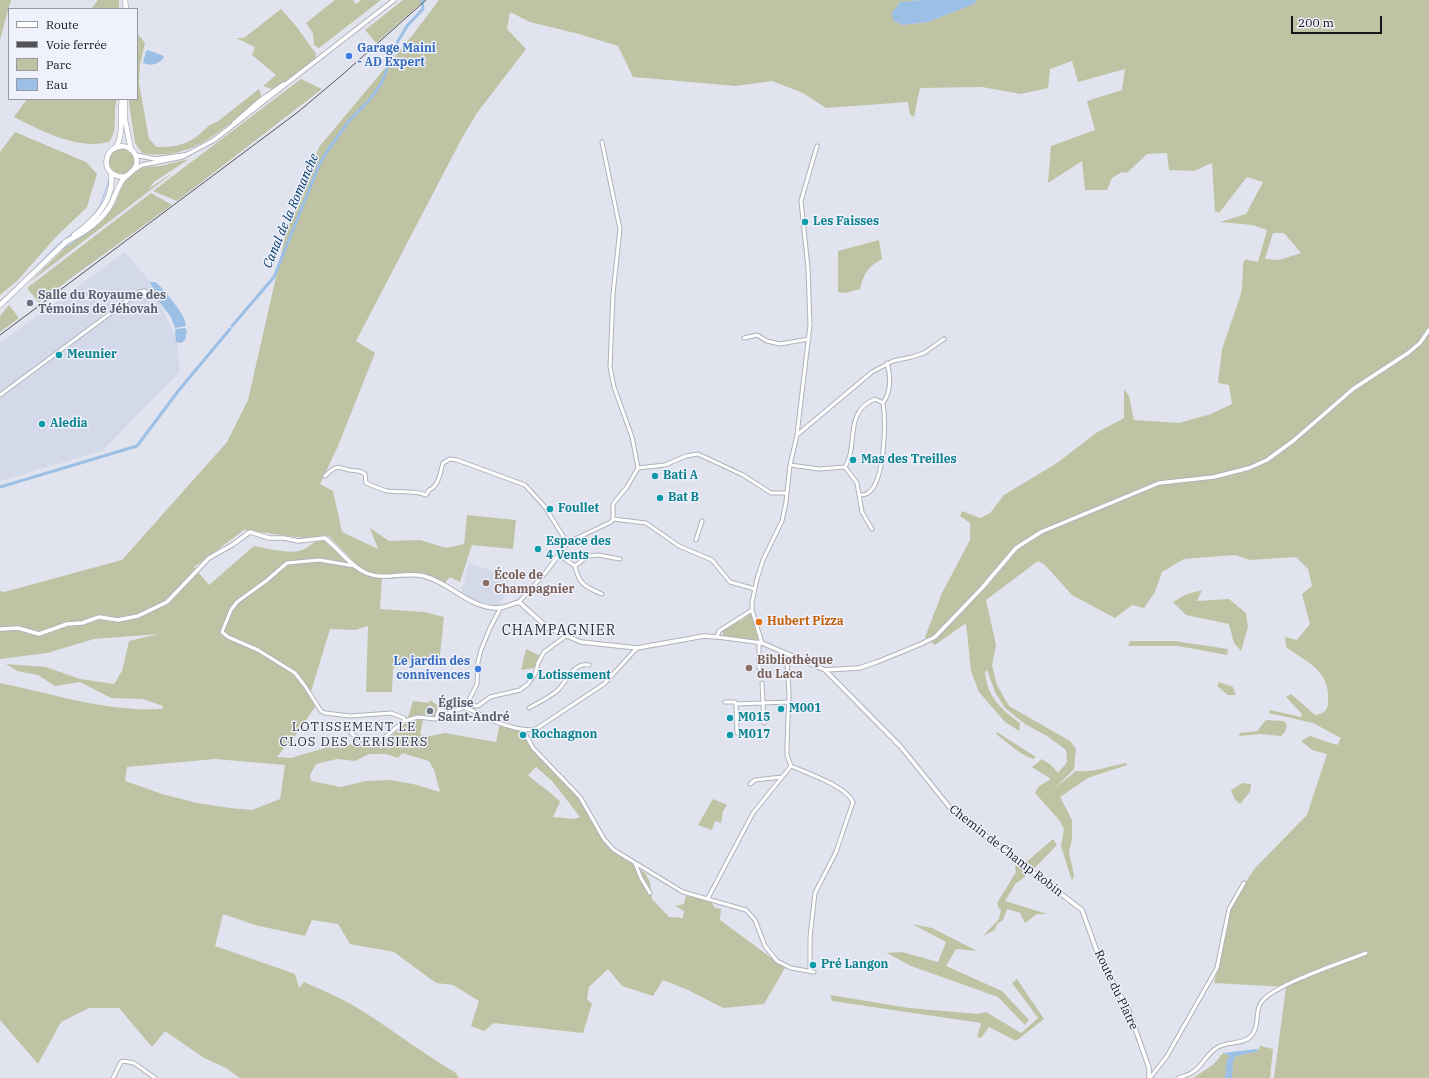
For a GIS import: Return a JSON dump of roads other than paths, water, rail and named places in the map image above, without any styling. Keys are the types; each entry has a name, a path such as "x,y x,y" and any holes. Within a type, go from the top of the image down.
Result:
{"main road":[{"path":"0,305 65,242 90,222 102,208 111,188 111,173 107,167 106,160 109,153 120,141 120,114 122,100"},
{"path":"125,100 125,120 131,150"},
{"path":"65,242 85,231 100,218 110,206 122,181 134,170 137,164 135,155 131,150 123,146 114,148"},
{"path":"111,173 120,176 127,176"}],"street":[{"path":"134,170 142,165 173,160 195,152 228,129 259,101 294,78 394,0"},
{"path":"602,142 620,229 613,294 610,367 614,387 632,437 638,468 627,487 612,504 613,519"},
{"path":"759,668 760,642 752,610 755,589 767,550 782,521 790,465 797,435 809,339 809,275 801,202 817,146"},
{"path":"135,155 156,159 195,152"},
{"path":"0,395 137,294"},
{"path":"519,602 548,628 581,642 637,648 708,636 717,636 760,642 770,645 789,655 825,670 859,668 929,641 939,633 982,588 1016,548 1041,532 1159,483 1214,477 1249,468 1267,460 1293,441 1353,389 1408,353 1420,343 1429,330"},
{"path":"744,338 757,335 767,341 780,344 809,339"},
{"path":"797,435 872,372 887,364 924,353 944,339"},
{"path":"859,495 867,494 877,480 883,446 883,403 886,399 890,381 887,364"},
{"path":"790,465 824,469 845,467 850,460 853,424 857,417 866,404 872,400 875,399 883,403"},
{"path":"638,468 665,465 686,456 698,454 743,475 771,493 787,493"},
{"path":"325,476 332,468 342,466 349,470 362,472 365,474 366,483 387,491 417,492 426,495 429,490 434,488 443,463 450,459 522,483 545,507 563,536 566,545"},
{"path":"845,467 857,483 862,512 872,529"},
{"path":"0,629 18,628 39,634 66,624 82,623 99,617 118,620 138,616 167,602 209,558 232,545 250,532 270,538 284,538 298,542 325,538 355,566 367,573 378,576 413,574 425,576 474,602 495,608 501,608 519,602 566,545 613,519 646,523 678,546 712,560 730,582 755,589"},
{"path":"696,540 702,521"},
{"path":"559,554 575,566 576,574 582,584 602,594"},
{"path":"575,566 588,556 598,555 620,559"},
{"path":"355,566 318,560 288,563 266,582 237,602 231,610 222,632 228,637 258,650 295,673 321,711 325,713 350,716 391,713 404,718 404,721"},
{"path":"465,708 477,684 478,662 481,650 490,628 501,608"},
{"path":"717,636 720,631 752,610"},
{"path":"351,733 369,743 374,742 384,738 404,721 418,717 438,717 465,708 469,705 475,706 481,704 490,697 520,690 535,674 538,663 544,652 566,636"},
{"path":"465,708 474,710 487,718 524,730 538,728 604,684 637,648"},
{"path":"789,655 787,661 789,702 787,755 791,766 826,781 850,797 853,802 836,852 815,893 810,937 810,970"},
{"path":"529,708 559,689 568,675 577,667 584,664 590,664"},
{"name":"Chemin de Champ Robin","path":"825,670 901,747 950,809 1071,900 1082,910 1088,926"},
{"path":"762,683 764,723"},
{"path":"725,702 735,702 736,704 762,704 789,702"},
{"path":"736,704 737,732"},
{"path":"474,710 475,706"},
{"path":"438,717 437,715 440,708 447,714"},
{"path":"524,730 533,748 583,801 610,846 682,892 708,898 750,913 755,920 765,946 777,961 791,968 810,970 814,972"},
{"path":"708,898 755,809 791,766"},
{"path":"750,784 755,780 782,777"},
{"path":"635,863 641,878 650,893"},
{"path":"1149,1078 1167,1056 1217,968 1229,909 1244,883"},
{"name":"Route du Platre","path":"1088,926 1099,957 1128,1011 1149,1068 1149,1078"},
{"path":"1178,1078 1188,1076 1198,1070 1217,1047 1249,1038 1256,1029 1260,1004 1265,998 1289,984 1366,953"},
{"path":"113,1078 121,1062 123,1061 138,1065 155,1078"}],"water":[{"path":"921,0 977,0 974,4 928,22 902,25 893,20 892,13 900,2"},
{"path":"148,50 164,56 163,59 154,64 143,63 146,51"},
{"path":"150,282 156,282 179,309 186,326 175,328 171,317 156,298"},
{"path":"185,328 187,331 185,340 181,343 176,342 175,329"},
{"path":"1257,1049 1259,1051 1236,1056 1233,1062 1232,1078 1225,1078 1227,1059 1230,1056 1223,1053"}],"waterway":[{"name":"Canal de la Romanche","path":"232,326 274,277 320,163 349,121 370,99 381,84 398,41 407,26 423,9 422,0"},
{"path":"92,217 100,206 109,180"},
{"path":"104,218 114,204"},
{"path":"28,275 57,245 88,221"},
{"path":"60,251 89,232 101,221"},
{"path":"42,269 52,259"},
{"path":"0,301 4,298"},
{"name":"Canal de la Romanche","path":"0,487 137,446 179,390 230,329"}],"railway":[{"path":"0,335 298,112 426,0"}],"place":[{"name":"Garage Maini - AD Expert","path":"349,56"},
{"name":"Les Faisses","path":"805,222"},
{"name":"Salle du Royaume des Témoins de Jéhovah","path":"30,303"},
{"name":"Meunier","path":"59,355"},
{"name":"Aledia","path":"42,424"},
{"name":"Mas des Treilles","path":"853,460"},
{"name":"Bati A","path":"655,476"},
{"name":"Bat B","path":"660,498"},
{"name":"Foullet","path":"550,509"},
{"name":"Espace des 4 Vents","path":"538,549"},
{"name":"École de Champagnier","path":"486,583"},
{"name":"Hubert Pizza","path":"759,622"},
{"name":"Bibliothèque du Laca","path":"749,668"},
{"name":"Le jardin des connivences","path":"478,669"},
{"name":"Lotissement","path":"530,676"},
{"name":"M001","path":"781,709"},
{"name":"Église Saint-André","path":"430,711"},
{"name":"M015","path":"730,718"},
{"name":"Rochagnon","path":"523,735"},
{"name":"M017","path":"730,735"},
{"name":"Pré Langon","path":"813,965"}],"district":[{"name":"CHAMPAGNIER","path":"559,631"},
{"name":"LOTISSEMENT LE CLOS DES CERISIERS","path":"354,734"}]}
